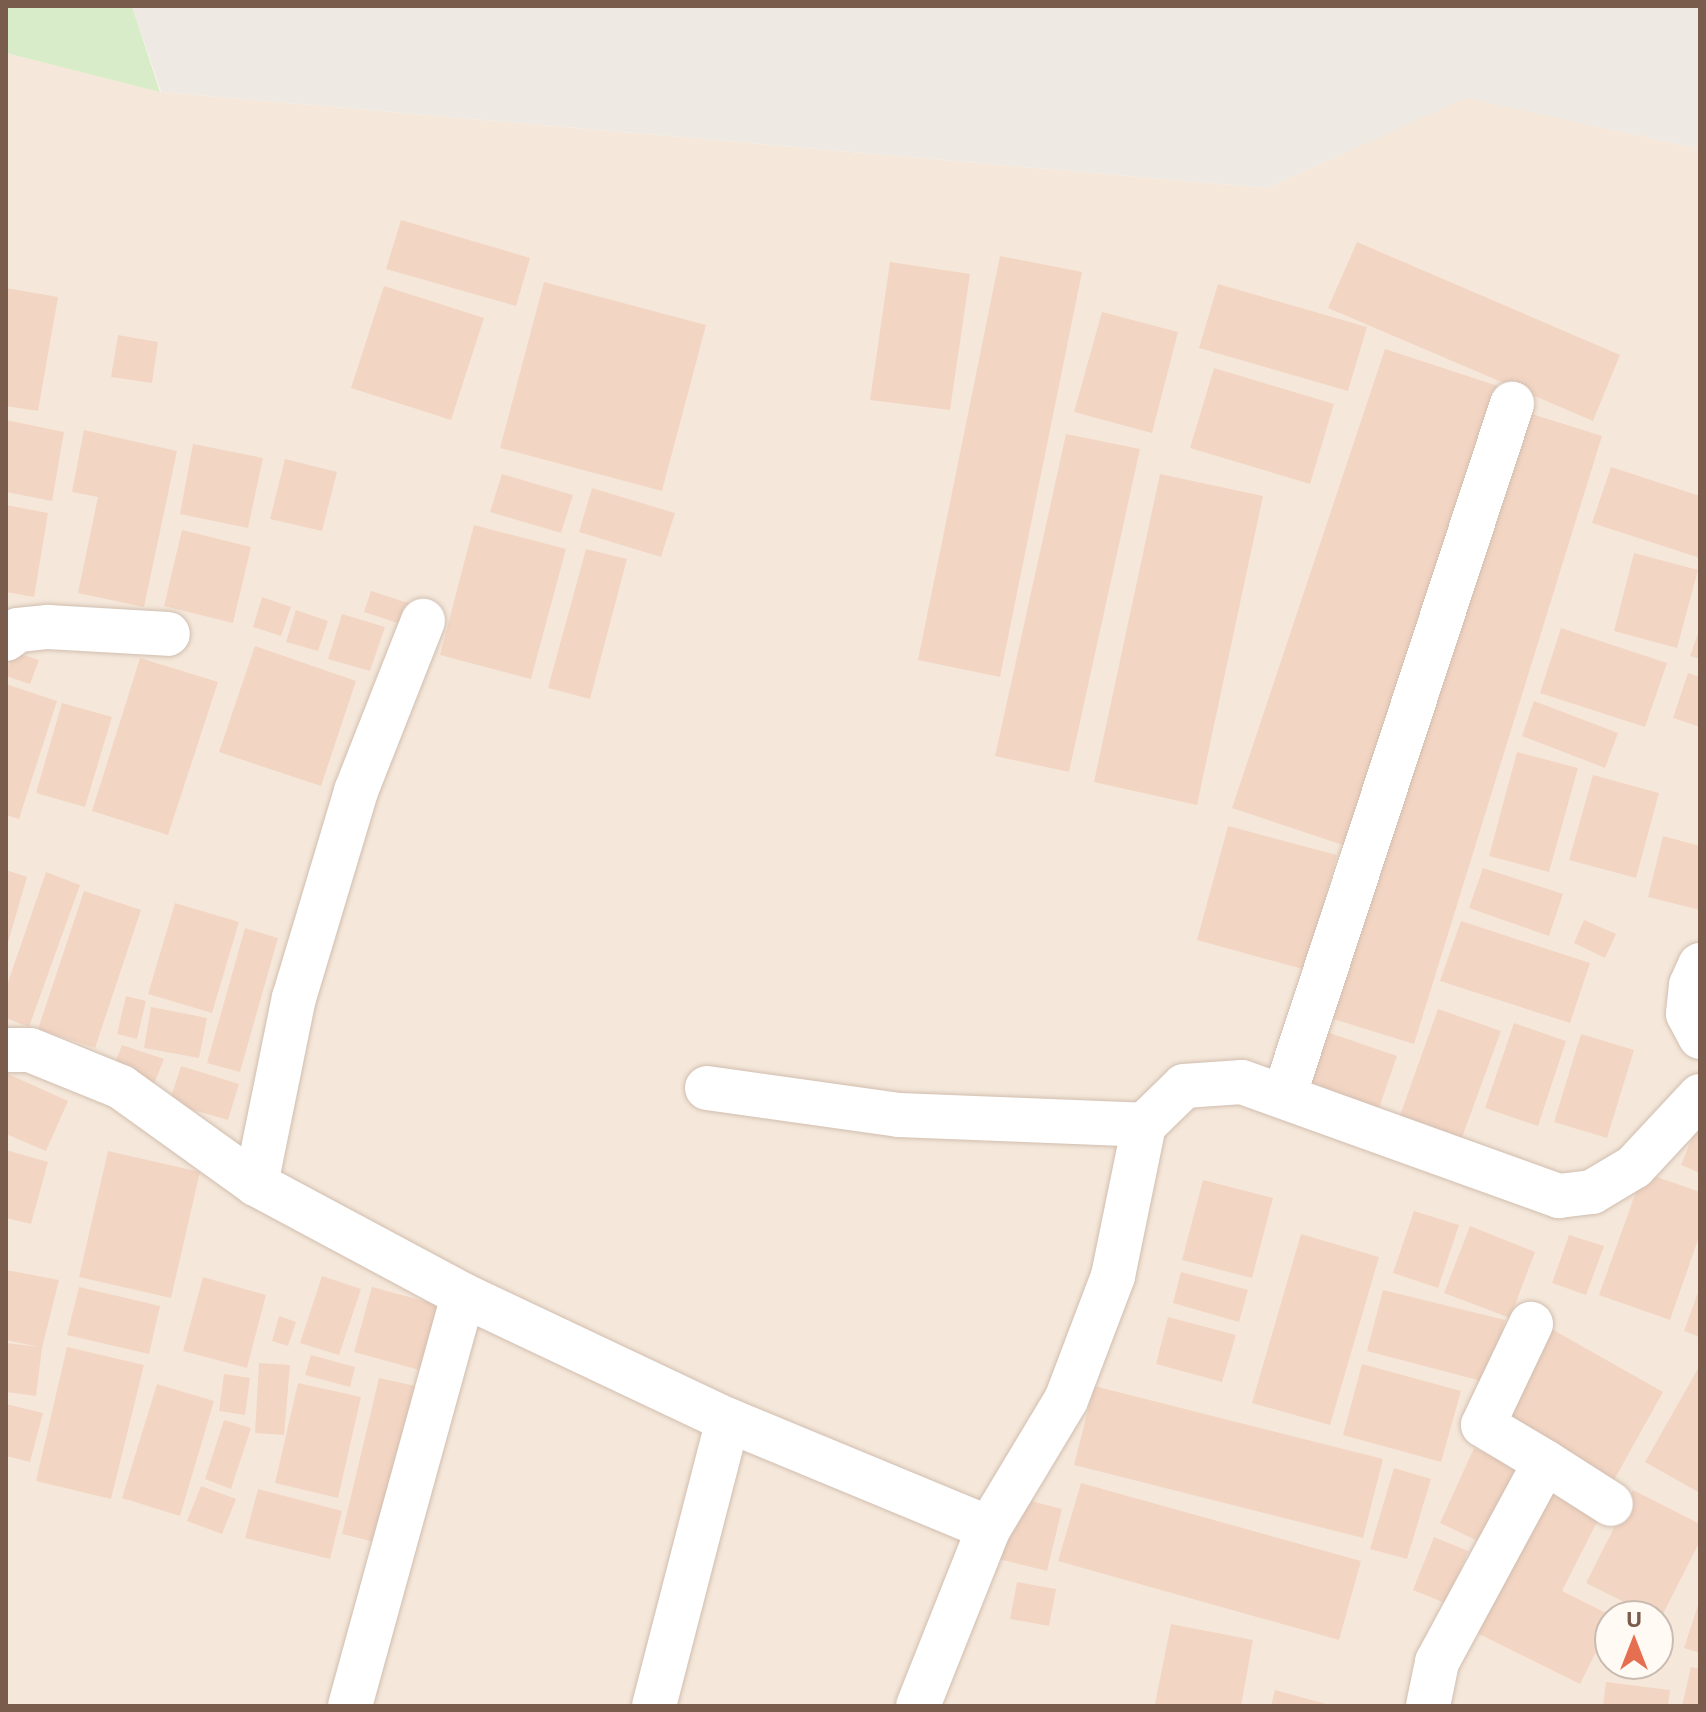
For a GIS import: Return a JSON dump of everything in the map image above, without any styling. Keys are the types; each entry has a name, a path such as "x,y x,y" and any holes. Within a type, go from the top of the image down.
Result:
{"street":[{"path":"1284,1096 1512,404"},
{"path":"256,1184 294,998 356,791 423,621"},
{"path":"6,639 18,630 48,627 168,634"},
{"path":"1700,965 1691,985 1688,1014 1700,1037"},
{"path":"6,1050 30,1050 121,1087 256,1184 463,1295 728,1420 989,1528"},
{"path":"918,1706 989,1528 1066,1400 1082,1359 1113,1276 1144,1125 1184,1086 1242,1082 1559,1196 1592,1192 1634,1167 1700,1096"},
{"path":"707,1088 899,1115 1144,1125"},
{"path":"350,1706 463,1295"},
{"path":"1531,1324 1483,1425 1611,1504"},
{"path":"654,1706 728,1420"},
{"path":"1428,1706 1437,1662 1545,1462"}],"shaded area":[{"path":"132,6 1700,6 1700,149 1466,98 1267,188 161,92"},
{"path":"6,53 161,92 1267,188 1466,97 1700,149 1700,1706 6,1706"}],"green space":[{"path":"6,6 132,6 160,92 6,53"}],"building":[{"path":"401,220 530,258 516,306 386,269"},
{"path":"1357,242 1620,355 1593,421 1328,308"},
{"path":"1000,256 1082,272 1000,677 918,660"},
{"path":"890,262 970,274 950,410 870,400"},
{"path":"544,282 706,325 662,491 500,448"},
{"path":"1218,284 1367,327 1348,391 1199,348"},
{"path":"384,286 484,318 451,420 351,388"},
{"path":"6,288 58,297 38,411 6,406"},
{"path":"1102,312 1178,332 1152,433 1074,412"},
{"path":"118,335 158,342 152,383 111,377"},
{"path":"1385,349 1501,387 1346,846 1232,808"},
{"path":"1214,368 1334,404 1310,484 1190,448"},
{"path":"1519,410 1602,436 1414,1044 1330,1018"},
{"path":"6,420 64,432 52,501 6,492"},
{"path":"84,430 177,451 144,607 78,593 98,497 72,492"},
{"path":"1066,434 1140,449 1069,772 995,756"},
{"path":"193,444 263,458 248,528 180,514"},
{"path":"285,459 337,472 322,531 270,519"},
{"path":"1611,467 1700,496 1700,558 1592,523"},
{"path":"502,474 573,495 561,533 490,512"},
{"path":"1160,474 1263,496 1197,805 1094,782"},
{"path":"592,488 675,513 661,557 579,532"},
{"path":"6,505 48,513 34,597 6,592"},
{"path":"474,525 566,549 531,679 440,655"},
{"path":"182,530 251,547 233,623 164,606"},
{"path":"586,549 627,559 590,699 548,688"},
{"path":"1634,553 1698,570 1677,648 1614,631"},
{"path":"371,591 421,607 413,628 364,612"},
{"path":"262,597 291,607 281,636 253,627"},
{"path":"296,610 328,621 318,651 286,642"},
{"path":"342,614 385,627 370,671 328,659"},
{"path":"1561,628 1667,663 1645,727 1540,693"},
{"path":"1700,628 1700,659 1690,656"},
{"path":"255,646 356,681 321,786 219,752"},
{"path":"12,651 39,660 30,684 6,676"},
{"path":"140,658 218,682 168,835 92,811"},
{"path":"1688,673 1700,677 1700,727 1673,718"},
{"path":"6,684 57,701 19,819 6,815"},
{"path":"1534,701 1618,733 1605,768 1522,736"},
{"path":"62,703 112,717 85,807 36,793"},
{"path":"1517,752 1578,768 1549,872 1489,856"},
{"path":"1593,775 1659,793 1636,878 1569,860"},
{"path":"1228,826 1337,855 1306,970 1197,940"},
{"path":"1663,836 1700,846 1700,910 1648,897"},
{"path":"1483,868 1563,894 1549,936 1469,908"},
{"path":"6,870 27,877 7,946 6,945"},
{"path":"46,872 80,885 29,1027 6,1018 6,988"},
{"path":"84,891 141,910 95,1048 38,1029"},
{"path":"175,903 239,922 212,1013 148,994"},
{"path":"1584,920 1616,934 1605,958 1574,943"},
{"path":"1461,921 1590,963 1570,1023 1440,981"},
{"path":"245,928 278,938 240,1072 207,1063"},
{"path":"126,996 146,1001 137,1039 117,1034"},
{"path":"151,1007 207,1018 199,1058 144,1048"},
{"path":"1438,1009 1501,1031 1460,1143 1398,1121"},
{"path":"1514,1023 1566,1041 1538,1126 1485,1108"},
{"path":"1318,1029 1397,1056 1379,1108 1300,1079"},
{"path":"1581,1034 1634,1050 1607,1138 1554,1122"},
{"path":"122,1045 164,1059 152,1089 111,1073"},
{"path":"181,1066 239,1084 228,1120 169,1103"},
{"path":"6,1073 68,1101 46,1151 6,1134"},
{"path":"1700,1118 1700,1173 1681,1165"},
{"path":"6,1150 48,1162 31,1224 6,1218"},
{"path":"108,1151 200,1172 171,1298 79,1277"},
{"path":"1643,1172 1700,1192 1700,1234 1670,1320 1599,1295"},
{"path":"1203,1180 1273,1198 1252,1278 1182,1260"},
{"path":"1414,1211 1459,1225 1438,1288 1393,1273"},
{"path":"1470,1226 1535,1252 1510,1318 1444,1293"},
{"path":"1301,1234 1379,1257 1330,1425 1252,1403"},
{"path":"1569,1235 1604,1246 1586,1295 1552,1283"},
{"path":"6,1270 59,1280 42,1348 36,1396 6,1392 6,1343 39,1347 6,1340"},
{"path":"1181,1272 1248,1290 1239,1322 1173,1303"},
{"path":"322,1276 361,1289 339,1355 300,1343"},
{"path":"203,1277 266,1295 247,1368 183,1351"},
{"path":"79,1287 160,1306 149,1354 67,1335"},
{"path":"372,1287 453,1309 434,1374 354,1352"},
{"path":"1700,1287 1700,1337 1684,1331"},
{"path":"1383,1290 1505,1320 1489,1383 1367,1351"},
{"path":"279,1316 296,1322 288,1346 272,1341"},
{"path":"1168,1317 1236,1335 1222,1382 1156,1364"},
{"path":"1548,1327 1663,1392 1614,1480 1497,1415"},
{"path":"67,1347 144,1365 111,1499 36,1481"},
{"path":"311,1355 355,1367 350,1387 305,1375"},
{"path":"259,1363 290,1365 284,1435 255,1433"},
{"path":"1362,1364 1461,1391 1441,1462 1343,1435"},
{"path":"1700,1365 1700,1489 1698,1492 1645,1462"},
{"path":"224,1374 250,1378 245,1415 219,1411"},
{"path":"379,1378 420,1387 383,1544 342,1534"},
{"path":"298,1383 361,1397 338,1498 275,1483"},
{"path":"157,1384 214,1401 180,1516 122,1498"},
{"path":"1094,1386 1383,1459 1363,1538 1074,1465"},
{"path":"6,1404 43,1413 30,1462 6,1456"},
{"path":"224,1420 251,1428 231,1489 205,1479"},
{"path":"1474,1448 1521,1470 1486,1545 1440,1523"},
{"path":"1394,1468 1431,1479 1407,1559 1370,1549"},
{"path":"1081,1483 1361,1561 1339,1640 1058,1561"},
{"path":"201,1486 236,1499 222,1534 187,1521"},
{"path":"1547,1487 1601,1514 1562,1591 1594,1607 1594,1656 1580,1684 1475,1632"},
{"path":"258,1489 342,1511 330,1559 245,1538"},
{"path":"1633,1490 1700,1524 1700,1541 1670,1600 1620,1600 1586,1583"},
{"path":"1015,1497 1062,1509 1047,1571 999,1559"},
{"path":"1434,1537 1468,1551 1447,1604 1413,1590"},
{"path":"1017,1582 1056,1589 1049,1626 1010,1619"},
{"path":"1700,1599 1700,1653 1684,1648"},
{"path":"1171,1624 1253,1640 1241,1706 1155,1704"},
{"path":"1691,1667 1700,1669 1700,1706 1682,1706"},
{"path":"1606,1682 1670,1690 1668,1706 1603,1706"},
{"path":"1275,1690 1330,1705 1330,1706 1271,1706"}]}
